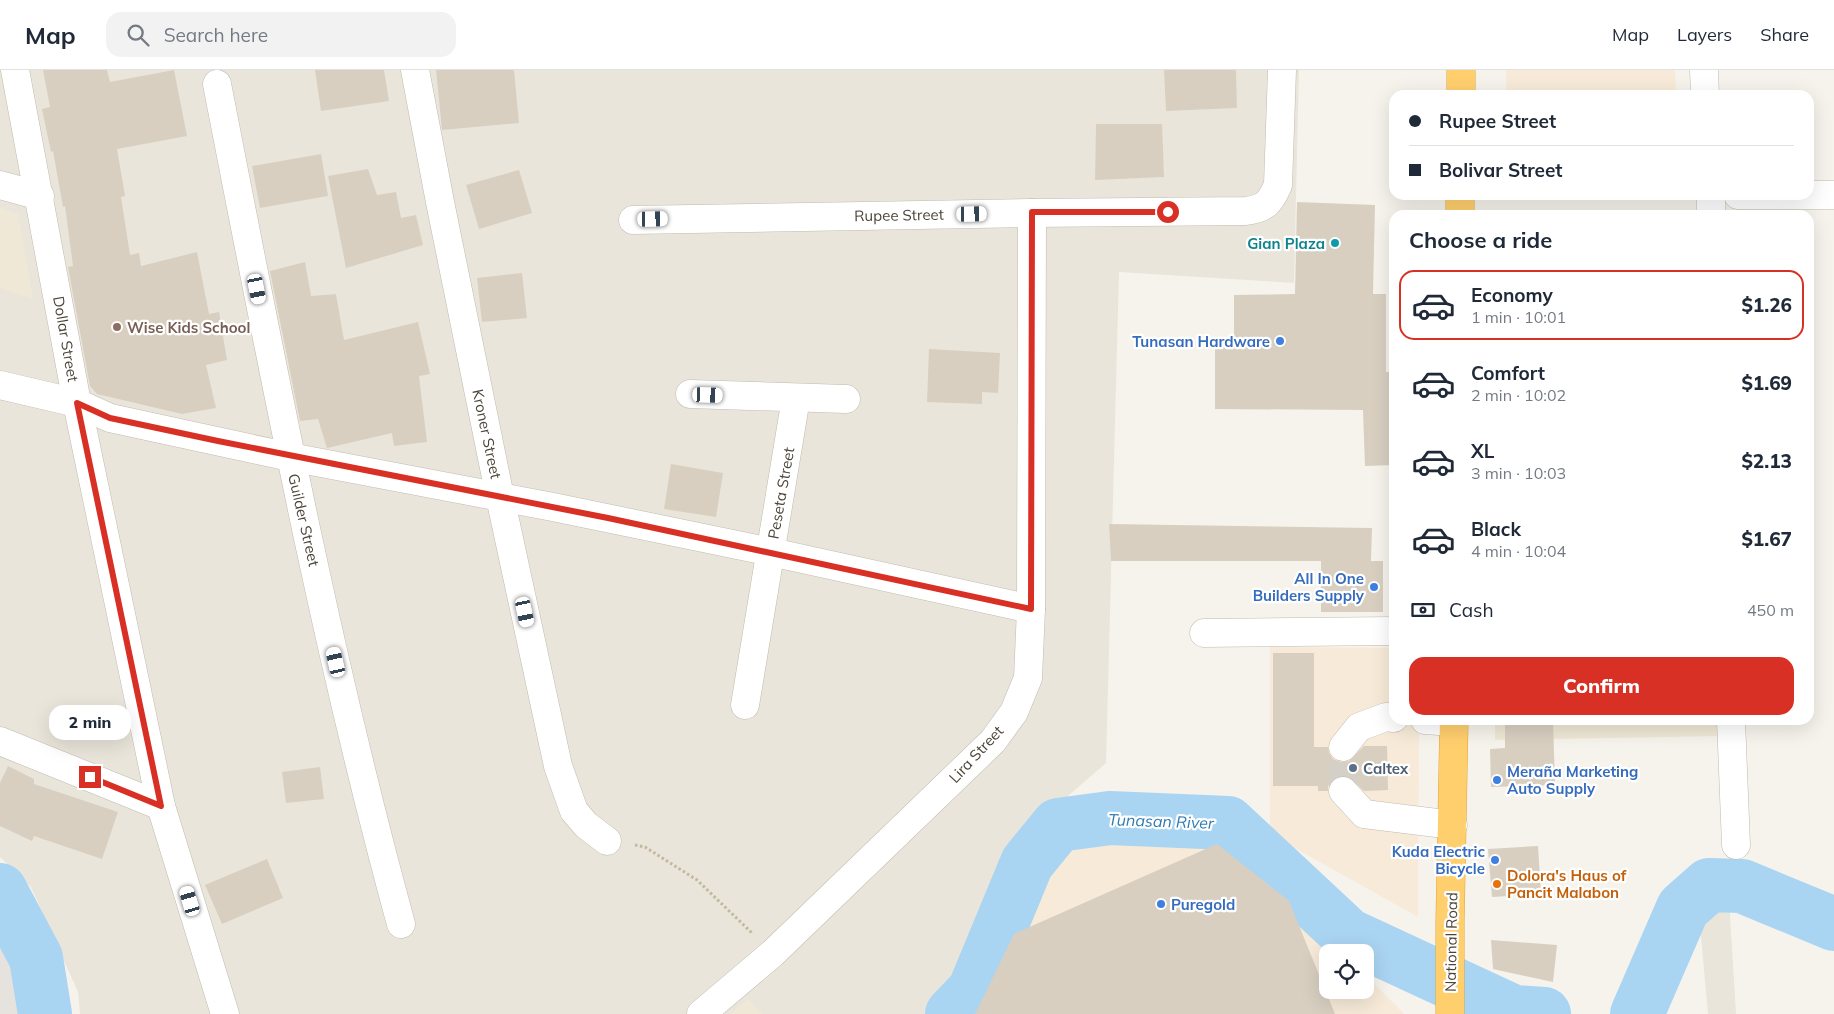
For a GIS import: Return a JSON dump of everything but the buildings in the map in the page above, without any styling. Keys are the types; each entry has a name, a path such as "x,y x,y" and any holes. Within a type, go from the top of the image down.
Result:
{"highway":[{"path":"1461,70 1461,90"},
{"name":"National Road","path":"1450,1014 1454,725"}],"street":[{"name":"Dollar Street","path":"15,70 40,196 77,403 161,806 225,1014"},
{"name":"Kroner Street","path":"415,70 500,498 558,766 574,811 586,826 607,841"},
{"name":"Rupee Street","path":"633,220 1032,212 1246,211 1261,209 1272,199 1278,185 1282,70"},
{"path":"1704,70 1705,90"},
{"name":"Guilder Street","path":"217,84 290,457 370,810 401,924"},
{"path":"0,185 40,196"},
{"path":"1814,195 1834,195"},
{"name":"Lira Street","path":"701,1014 773,953 993,741 1014,712 1028,678 1031,609 1032,212"},
{"path":"0,385 77,403 110,418 290,457 770,552 1031,609"},
{"path":"690,394 846,398"},
{"name":"Peseta Street","path":"745,705 796,398"},
{"path":"1204,633 1389,631"},
{"path":"1343,746 1359,727 1389,717"},
{"path":"1731,725 1736,845"},
{"path":"0,741 161,806"},
{"path":"1343,791 1364,814 1453,825"}],"path":[{"path":"607,841 645,847 697,880 773,953"}],"shaded area":[{"path":"0,70 1299,70 1294,283 1119,272 1106,763 1002,853 958,984 925,1014 80,1014 78,992 31,887 0,857"},
{"path":"1506,70 1675,70 1676,90 1506,90"},
{"path":"0,208 18,214 33,299 0,288"},
{"path":"1270,647 1389,648 1389,725 1419,725 1418,917 1270,834"},
{"path":"1495,725 1720,725 1721,736 1495,740"},
{"name":"Puregold","path":"1085,836 1221,840 1336,944 1319,944 1319,999 1374,999 1374,983 1404,1014 973,1014 1041,879"},
{"path":"1729,899 1736,1014 1708,1014 1699,914"},
{"path":"0,921 14,940 25,1014 0,1014"},
{"path":"748,1000 762,1014 730,1014"}],"waterway":[{"name":"Tunasan River","path":"952,1014 974,991 1027,863 1058,825 1110,818 1228,823 1348,935 1514,1012 1544,1014"},
{"name":"Tunasan River","path":"1637,1014 1683,908 1709,885 1742,886 1834,924"},
{"name":"Tunasan River","path":"0,890 36,958 45,1014"}],"tunnel":[{"path":"1343,747 1343,791"}],"place":[{"name":"Gian Plaza","path":"1335,243"},
{"name":"Wise Kids School","path":"117,327"},
{"name":"Tunasan Hardware","path":"1280,341"},
{"name":"All In One Builders Supply","path":"1374,587"},
{"name":"Caltex","path":"1353,768"},
{"name":"Meraña Marketing Auto Supply","path":"1497,780"},
{"name":"Kuda Electric Bicycle","path":"1495,860"},
{"name":"Dolora's Haus of Pancit Malabon","path":"1497,884"},
{"name":"Puregold","path":"1161,904"}],"route":[{"path":"90,777 161,806 77,403 110,418 290,457 608,518 1031,609 1032,212 1168,212"}]}
